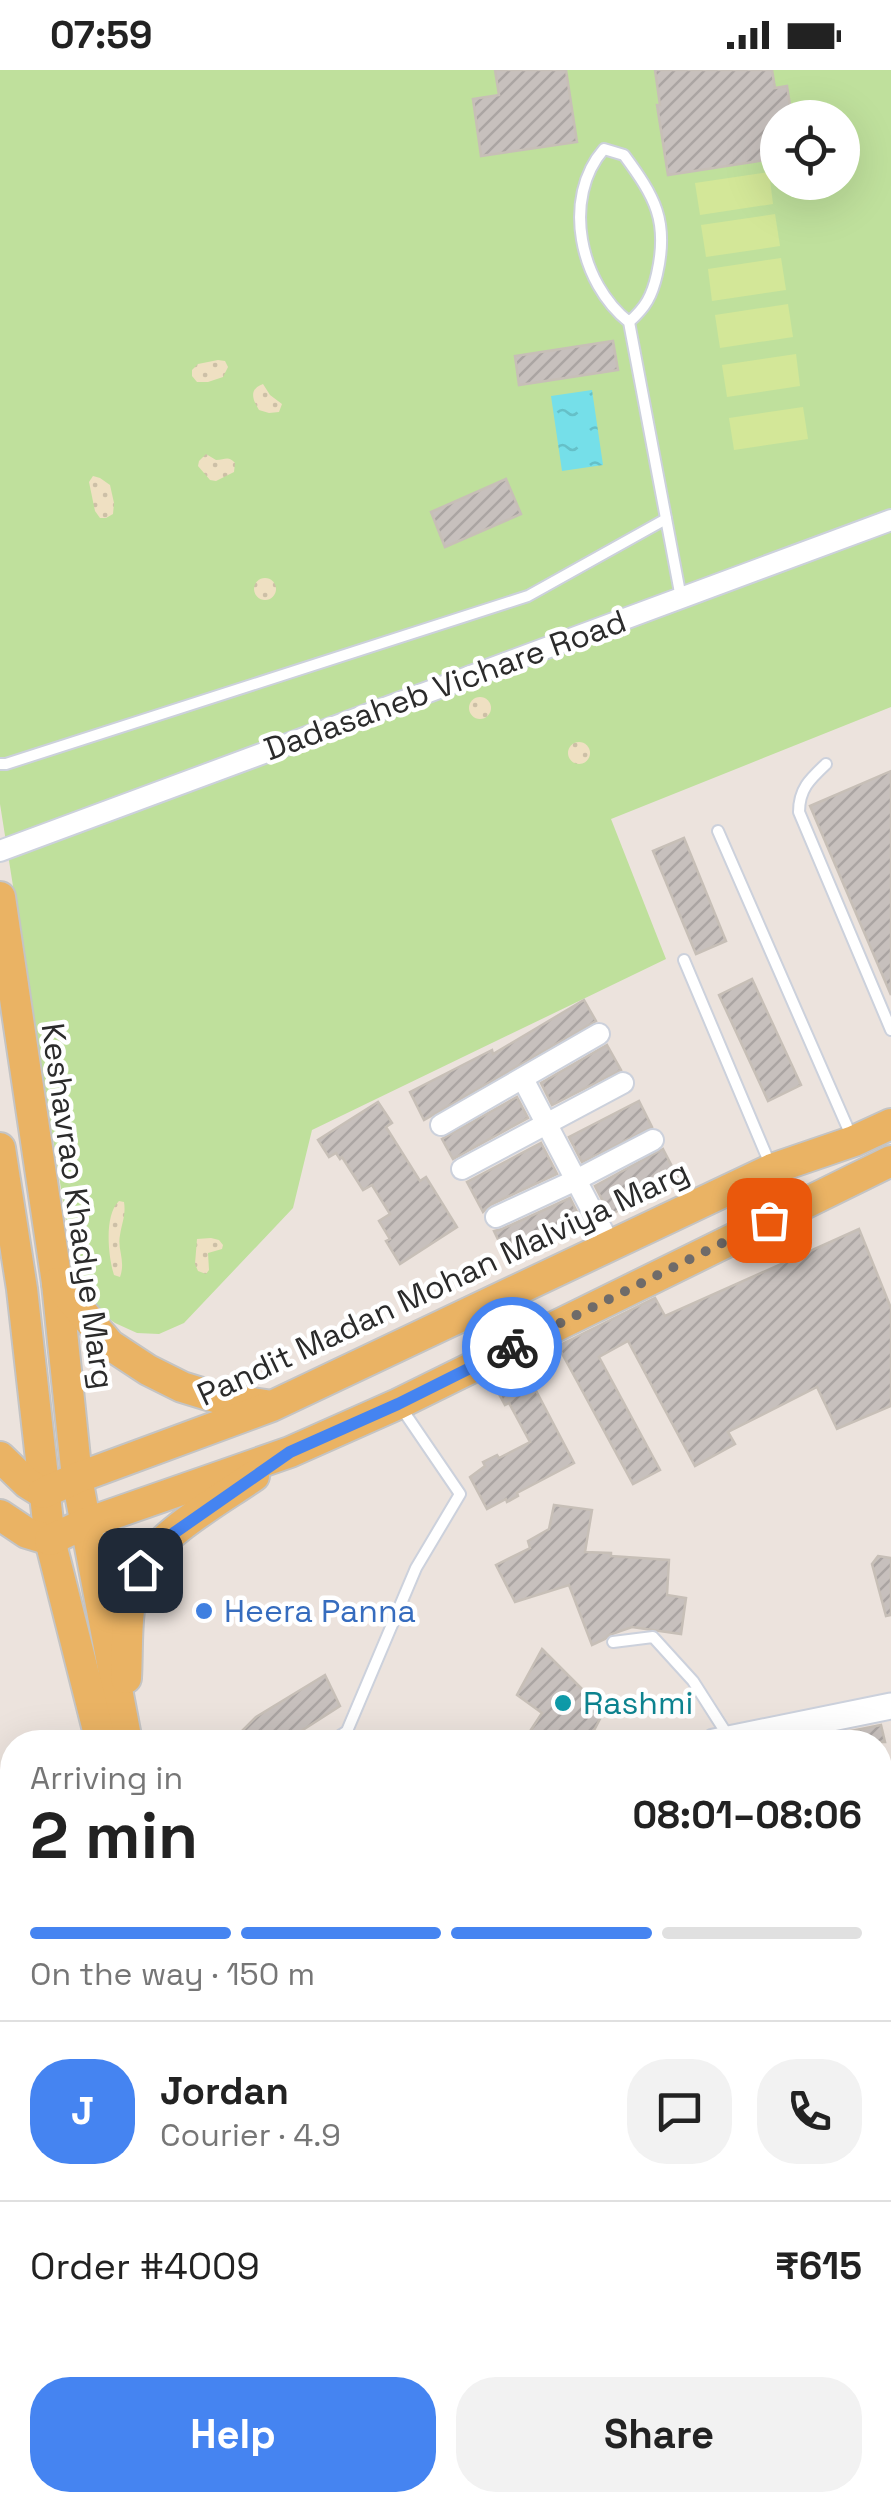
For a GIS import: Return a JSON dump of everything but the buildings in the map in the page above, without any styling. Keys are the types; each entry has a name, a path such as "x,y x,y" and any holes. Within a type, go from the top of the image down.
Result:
{"main road":[{"name":"Keshavrao Khadye Marg","path":"0,896 57,1282 77,1478 116,1730"},
{"name":"Pandit Madan Mohan Malviya Marg","path":"43,1494 272,1406 772,1169 891,1124"},
{"name":"Keshavrao Khadye Marg","path":"0,1148 22,1288 50,1540 114,1730"},
{"path":"0,1515 27,1532 50,1540 84,1524 290,1452 398,1404 879,1166"},
{"path":"552,1273 573,1317"},
{"path":"57,1282 110,1345 148,1370 182,1387 221,1399 272,1406"},
{"path":"0,1338 9,1325 22,1288"},
{"path":"118,1730 129,1608 140,1570 161,1542 290,1452"},
{"path":"0,1457 43,1494"}],"street":[{"name":"Dadasaheb Vichare Road","path":"0,851 891,520"},
{"path":"441,1125 599,1034"},
{"path":"523,1080 610,1245"},
{"path":"462,1169 623,1083"},
{"path":"496,1217 653,1140"},
{"path":"854,1140 879,1166"},
{"path":"775,1730 891,1706"}],"lane":[{"path":"629,322 646,307 655,282 662,226 654,201 624,155 604,149 591,164 583,188 582,239 600,292 629,322 681,598"},
{"path":"0,764 528,596 666,519"},
{"path":"826,764 802,789 798,812 891,1030"},
{"path":"718,831 854,1140"},
{"path":"684,960 772,1169"},
{"path":"347,1730 416,1568 460,1494 398,1404"},
{"path":"613,1642 653,1637 693,1681 717,1730"}],"green space":[{"path":"0,70 891,70 891,707 611,819 666,959 312,1130 293,1208 184,1323 159,1334 137,1333 91,1306 75,1277 0,804"},
{"path":"760,173 760,200 772,200 773,204 700,215 695,183"},
{"path":"775,214 780,246 706,257 701,225"},
{"path":"781,258 786,290 712,301 708,269"},
{"path":"788,304 793,337 720,348 715,315"},
{"path":"796,354 800,386 727,397 722,365"},
{"path":"803,407 808,439 734,450 729,418"}],"sand":[{"path":"225,361 228,367 223,377 197,382 192,376 198,364"},
{"path":"263,384 282,404 279,412 259,410 253,398"},
{"path":"206,454 216,460 230,459 235,463 234,472 210,480 198,466"},
{"path":"93,476 110,485 113,514 106,518 100,518 95,511 89,482"},
{"path":"265,578 273,581 273,597 265,600 257,597 254,589 257,581"},
{"path":"480,697 488,700 488,716 480,719 472,716 469,708 472,700"},
{"path":"575,742 583,742 590,753 583,764 575,764 568,757 568,749"},
{"path":"119,1201 124,1202 120,1277 114,1275 109,1236 111,1216"},
{"path":"211,1238 223,1245 222,1249 208,1253 206,1274 198,1271 195,1264 197,1239"}],"water":[{"path":"592,390 603,465 562,471 551,396"}],"way so far":[{"path":"512,1347 769,1220"}],"place":[{"name":"Heera Panna","path":"204,1611"},
{"name":"Rashmi","path":"563,1703"}],"route":[{"path":"140,1570 161,1542 290,1452 512,1347"}]}
